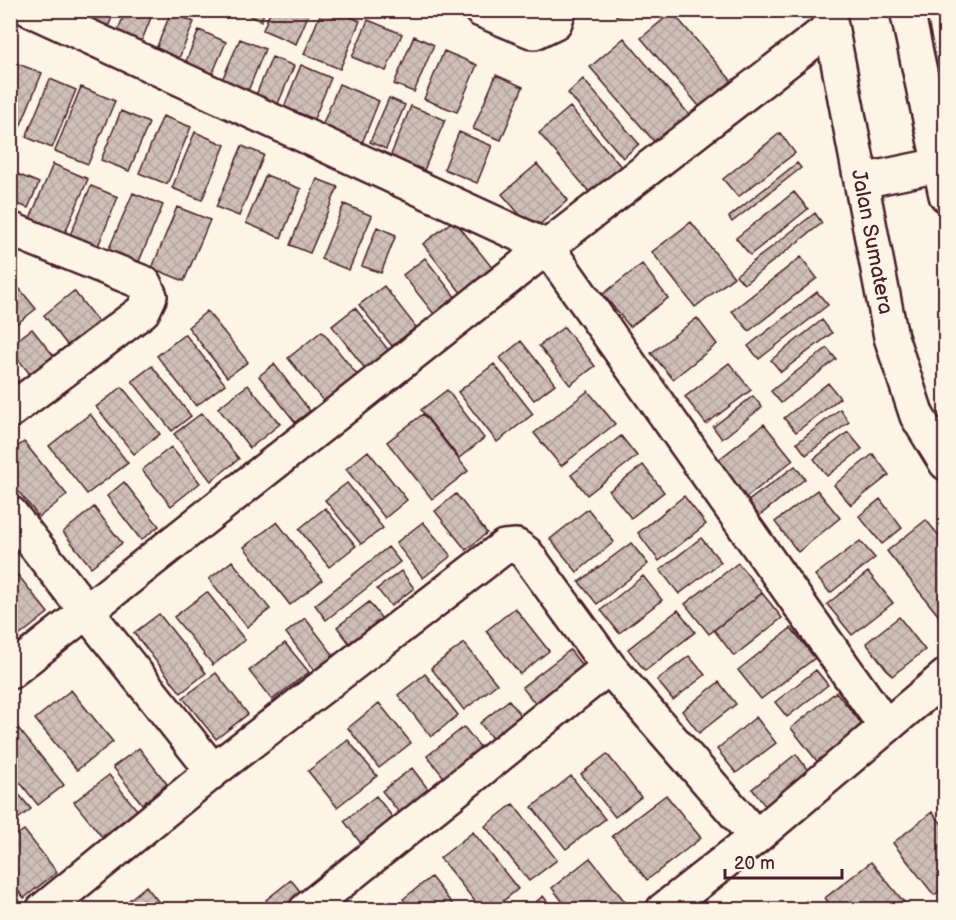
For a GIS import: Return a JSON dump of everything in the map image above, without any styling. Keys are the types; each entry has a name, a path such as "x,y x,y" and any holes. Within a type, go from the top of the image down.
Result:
{"street":[{"path":"31,10 547,248 886,727"},
{"path":"481,10 534,32 555,22 559,10"},
{"path":"862,181 942,180 907,10"},
{"path":"10,672 547,248 830,19"},
{"name":"Jalan Sumatera","path":"830,19 891,337 917,416 945,463"},
{"path":"10,229 144,283 150,296 143,311 10,411"},
{"path":"10,513 213,771"},
{"path":"44,909 213,771 504,547 516,546 526,553 609,667 756,837"},
{"path":"314,907 609,667"},
{"path":"663,909 756,837 945,676"}],"building":[{"path":"92,10 115,10 108,27 89,19"},
{"path":"126,10 154,10 140,45 116,35"},
{"path":"237,10 265,10 261,21"},
{"path":"271,10 310,11 296,44 263,30"},
{"path":"322,10 335,10 360,21 340,69 304,54"},
{"path":"615,10 648,10 616,16"},
{"path":"171,12 194,22 179,58 156,49"},
{"path":"672,12 736,86 705,113 641,38"},
{"path":"368,20 402,34 386,71 352,57"},
{"path":"199,30 226,42 211,77 184,66"},
{"path":"414,36 434,45 414,92 394,84"},
{"path":"624,38 692,118 658,146 590,67"},
{"path":"240,39 265,49 248,91 222,80"},
{"path":"444,51 477,65 457,112 424,99"},
{"path":"272,57 294,66 277,106 255,97"},
{"path":"10,61 42,73 18,132 10,129"},
{"path":"301,65 331,78 314,119 284,107"},
{"path":"496,75 523,87 501,140 473,129"},
{"path":"50,79 76,90 52,148 26,137"},
{"path":"583,79 639,144 623,158 568,93"},
{"path":"339,84 379,101 362,143 322,126"},
{"path":"81,87 115,101 88,164 55,151"},
{"path":"389,98 405,105 386,149 370,142"},
{"path":"411,106 445,120 424,170 390,157"},
{"path":"570,107 623,169 592,195 539,133"},
{"path":"121,111 149,123 129,171 101,160"},
{"path":"163,116 191,127 167,184 139,173"},
{"path":"195,132 225,145 202,200 172,188"},
{"path":"459,132 492,146 477,183 444,169"},
{"path":"780,133 795,153 738,197 723,179"},
{"path":"242,146 264,155 239,216 216,207"},
{"path":"797,163 801,168 732,222 729,217"},
{"path":"53,164 88,179 61,242 26,228"},
{"path":"537,164 568,200 533,230 502,194"},
{"path":"10,171 39,183 28,208 10,201"},
{"path":"266,175 301,189 281,238 246,223"},
{"path":"317,179 338,187 310,253 290,245"},
{"path":"91,186 118,197 98,246 70,235"},
{"path":"794,192 808,209 750,255 736,238"},
{"path":"133,193 163,205 137,266 107,253"},
{"path":"344,204 372,216 349,270 321,259"},
{"path":"177,207 210,220 184,281 152,268"},
{"path":"815,213 822,223 744,284 736,275"},
{"path":"454,220 494,270 462,294 423,244"},
{"path":"691,222 734,277 695,307 652,252"},
{"path":"377,227 396,235 381,273 362,266"},
{"path":"801,257 817,278 749,331 732,311"},
{"path":"425,258 456,298 434,314 403,275"},
{"path":"642,264 668,298 630,327 603,294"},
{"path":"10,277 36,309 10,329"},
{"path":"384,286 416,327 392,346 359,305"},
{"path":"74,291 98,322 68,346 44,315"},
{"path":"817,292 828,305 759,359 748,346"},
{"path":"355,308 394,357 370,375 332,326"},
{"path":"207,311 248,362 227,377 188,327"},
{"path":"697,318 717,344 673,379 651,353"},
{"path":"822,320 832,333 781,372 771,360"},
{"path":"564,327 595,366 570,385 539,346"},
{"path":"32,329 57,360 33,378 10,349 10,345"},
{"path":"322,331 359,377 325,403 288,358"},
{"path":"185,334 225,384 196,406 157,356"},
{"path":"521,341 555,384 534,400 500,358"},
{"path":"827,348 836,359 781,403 771,391"},
{"path":"729,363 751,390 706,424 685,397"},
{"path":"274,364 310,411 295,422 259,376"},
{"path":"494,364 533,414 497,442 458,392"},
{"path":"152,366 191,416 172,431 132,381"},
{"path":"10,373 17,381 10,387"},
{"path":"828,383 840,398 796,432 784,418"},
{"path":"248,385 280,424 250,448 218,408"},
{"path":"122,387 160,434 134,454 96,407"},
{"path":"447,390 484,438 459,458 421,410"},
{"path":"588,391 615,424 561,466 534,433"},
{"path":"753,396 762,407 722,439 713,427"},
{"path":"840,409 849,422 806,455 797,443"},
{"path":"202,413 239,459 211,481 174,434"},
{"path":"90,414 128,463 87,494 49,446"},
{"path":"423,414 468,471 432,499 387,442"},
{"path":"764,424 793,460 746,498 717,461"},
{"path":"848,432 862,449 827,476 814,459"},
{"path":"621,436 637,456 587,495 571,475"},
{"path":"24,442 67,495 39,517 10,481 10,452"},
{"path":"171,447 200,483 171,506 142,470"},
{"path":"368,451 407,500 385,518 346,469"},
{"path":"873,454 889,475 851,505 834,485"},
{"path":"643,465 664,492 631,518 609,491"},
{"path":"795,466 805,479 754,520 743,505"},
{"path":"124,482 159,526 141,540 107,496"},
{"path":"347,483 383,528 361,544 325,500"},
{"path":"817,490 840,518 798,552 775,522"},
{"path":"456,494 487,533 466,550 435,511"},
{"path":"684,496 706,524 659,561 638,533"},
{"path":"880,499 902,528 882,544 859,516"},
{"path":"94,507 122,543 91,567 63,532"},
{"path":"325,508 356,546 329,567 299,529"},
{"path":"588,509 614,542 577,572 550,539"},
{"path":"926,520 946,544 946,625 887,551"},
{"path":"277,522 322,580 290,605 244,547"},
{"path":"423,522 451,556 423,578 396,543"},
{"path":"701,538 721,562 679,594 660,570"},
{"path":"860,541 875,558 830,593 815,575"},
{"path":"631,543 648,564 597,604 579,582"},
{"path":"388,547 400,562 326,620 315,605"},
{"path":"232,561 270,609 247,627 209,579"},
{"path":"738,563 762,593 709,634 685,604"},
{"path":"401,571 414,588 391,606 377,589"},
{"path":"868,572 893,603 852,635 827,604"},
{"path":"18,575 48,613 15,639 10,633 10,581"},
{"path":"643,576 662,600 619,633 601,610"},
{"path":"207,592 245,640 213,665 174,617"},
{"path":"762,593 782,618 734,656 714,630"},
{"path":"369,602 382,619 349,643 337,627"},
{"path":"515,608 549,651 520,674 486,631"},
{"path":"678,610 695,632 645,671 628,649"},
{"path":"159,614 206,673 181,693 134,633"},
{"path":"899,617 925,650 892,676 866,643"},
{"path":"305,618 335,657 316,672 286,633"},
{"path":"791,628 815,658 761,699 738,670"},
{"path":"285,643 309,672 272,700 249,671"},
{"path":"464,643 497,684 464,710 431,668"},
{"path":"570,650 589,674 541,711 522,687"},
{"path":"689,656 705,675 673,700 657,680"},
{"path":"816,670 828,685 787,717 775,702"},
{"path":"216,673 248,714 216,739 183,698"},
{"path":"425,674 458,715 431,737 398,695"},
{"path":"719,682 736,704 699,733 682,711"},
{"path":"71,690 113,742 77,770 35,719"},
{"path":"836,692 866,729 820,765 791,728"},
{"path":"509,700 526,722 497,745 480,723"},
{"path":"379,703 411,743 379,768 348,728"},
{"path":"756,717 776,743 736,773 717,749"},
{"path":"464,727 484,752 447,781 427,756"},
{"path":"18,728 64,785 38,805 10,770 10,733"},
{"path":"348,740 377,776 337,807 308,771"},
{"path":"139,748 167,784 142,804 113,767"},
{"path":"607,754 641,797 615,817 581,774"},
{"path":"796,754 810,773 766,807 752,789"},
{"path":"412,768 431,793 401,815 382,791"},
{"path":"109,775 137,810 102,837 74,802"},
{"path":"571,776 605,819 566,849 532,807"},
{"path":"10,784 31,809 10,825"},
{"path":"666,795 701,838 647,880 612,836"},
{"path":"376,796 394,819 362,845 344,821"},
{"path":"513,804 557,860 529,881 485,826"},
{"path":"932,812 946,829 946,886 934,895 893,843"},
{"path":"24,830 57,872 24,898 10,881 10,840"},
{"path":"473,832 518,889 492,910 482,910 440,858"},
{"path":"590,858 626,903 618,910 569,910 552,888"},
{"path":"871,862 908,907 905,910 834,910 825,898"},
{"path":"431,877 457,910 412,910 403,899"},
{"path":"291,880 303,895 284,910 273,910 266,900"},
{"path":"146,886 165,910 135,910 128,901"},
{"path":"10,894 18,904 12,910 10,910"},
{"path":"543,896 554,910 526,910"},
{"path":"806,901 812,910 795,910"},
{"path":"118,902 124,910 108,910"}]}
